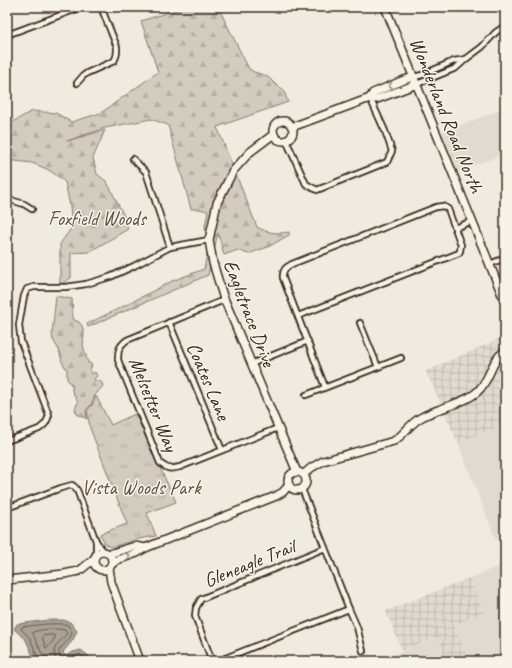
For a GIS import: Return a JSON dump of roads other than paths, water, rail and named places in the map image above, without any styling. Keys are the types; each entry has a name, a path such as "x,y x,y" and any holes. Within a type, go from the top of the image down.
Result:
{"street":[{"path":"7,35 82,7"},
{"path":"77,83 83,76 114,61 116,58 117,47 101,7"},
{"name":"Wonderland Road North","path":"385,7 505,302"},
{"path":"292,127 370,98 377,99 456,68 482,47 496,32 505,26"},
{"path":"370,98 373,93 422,75 454,61 466,59"},
{"path":"286,140 306,184 317,190 387,162 392,151 385,131 370,98"},
{"path":"286,121 292,127 292,134 286,140 279,139 274,134 274,128 277,123 286,121"},
{"name":"Eagletrace Drive","path":"274,134 250,152 233,171 217,203 209,240 213,263 224,300 278,428 300,473"},
{"path":"133,159 146,172 170,247"},
{"path":"7,199 24,204 32,209"},
{"path":"298,316 458,253 461,246 448,209 443,206 436,207 288,266 283,270 283,278 325,387"},
{"path":"455,228 472,221"},
{"path":"7,441 44,426 49,415 19,334 24,296 27,289 34,287 66,287 86,284 134,266 170,247 209,240"},
{"path":"490,264 505,258"},
{"name":"Melsetter Way","path":"224,300 169,322 121,344 118,353 118,360 160,463 166,468 180,467 278,428"},
{"name":"Coates Lane","path":"169,322 222,450"},
{"path":"360,323 378,366"},
{"path":"251,364 308,341"},
{"path":"302,489 295,489 290,485 288,482 290,475 293,473 300,473 323,461 394,441 401,437 421,417 472,396 486,382 496,359 505,351"},
{"path":"306,395 401,358"},
{"path":"300,473 306,480 306,483 302,489"},
{"path":"7,508 61,488 72,485 76,488 96,541 112,559 110,566 111,582 140,661"},
{"path":"83,568 104,570 117,560 276,496 290,485"},
{"path":"302,489 357,627 363,651"},
{"path":"96,541 94,564 111,582"},
{"path":"7,580 79,571 101,552 106,553 135,546 145,548"},
{"name":"Gleneagle Trail","path":"212,661 195,616 196,608 201,599 325,548"},
{"path":"218,661 349,609"}],"water":[{"path":"49,620 63,620 70,622 77,631 73,640 63,652 65,656 81,650 90,657 91,661 35,661 26,640 14,629 17,624"}],"park label":[{"name":"Foxfield Woods","path":"97,218"},
{"name":"Vista Woods Park","path":"141,487"}]}
